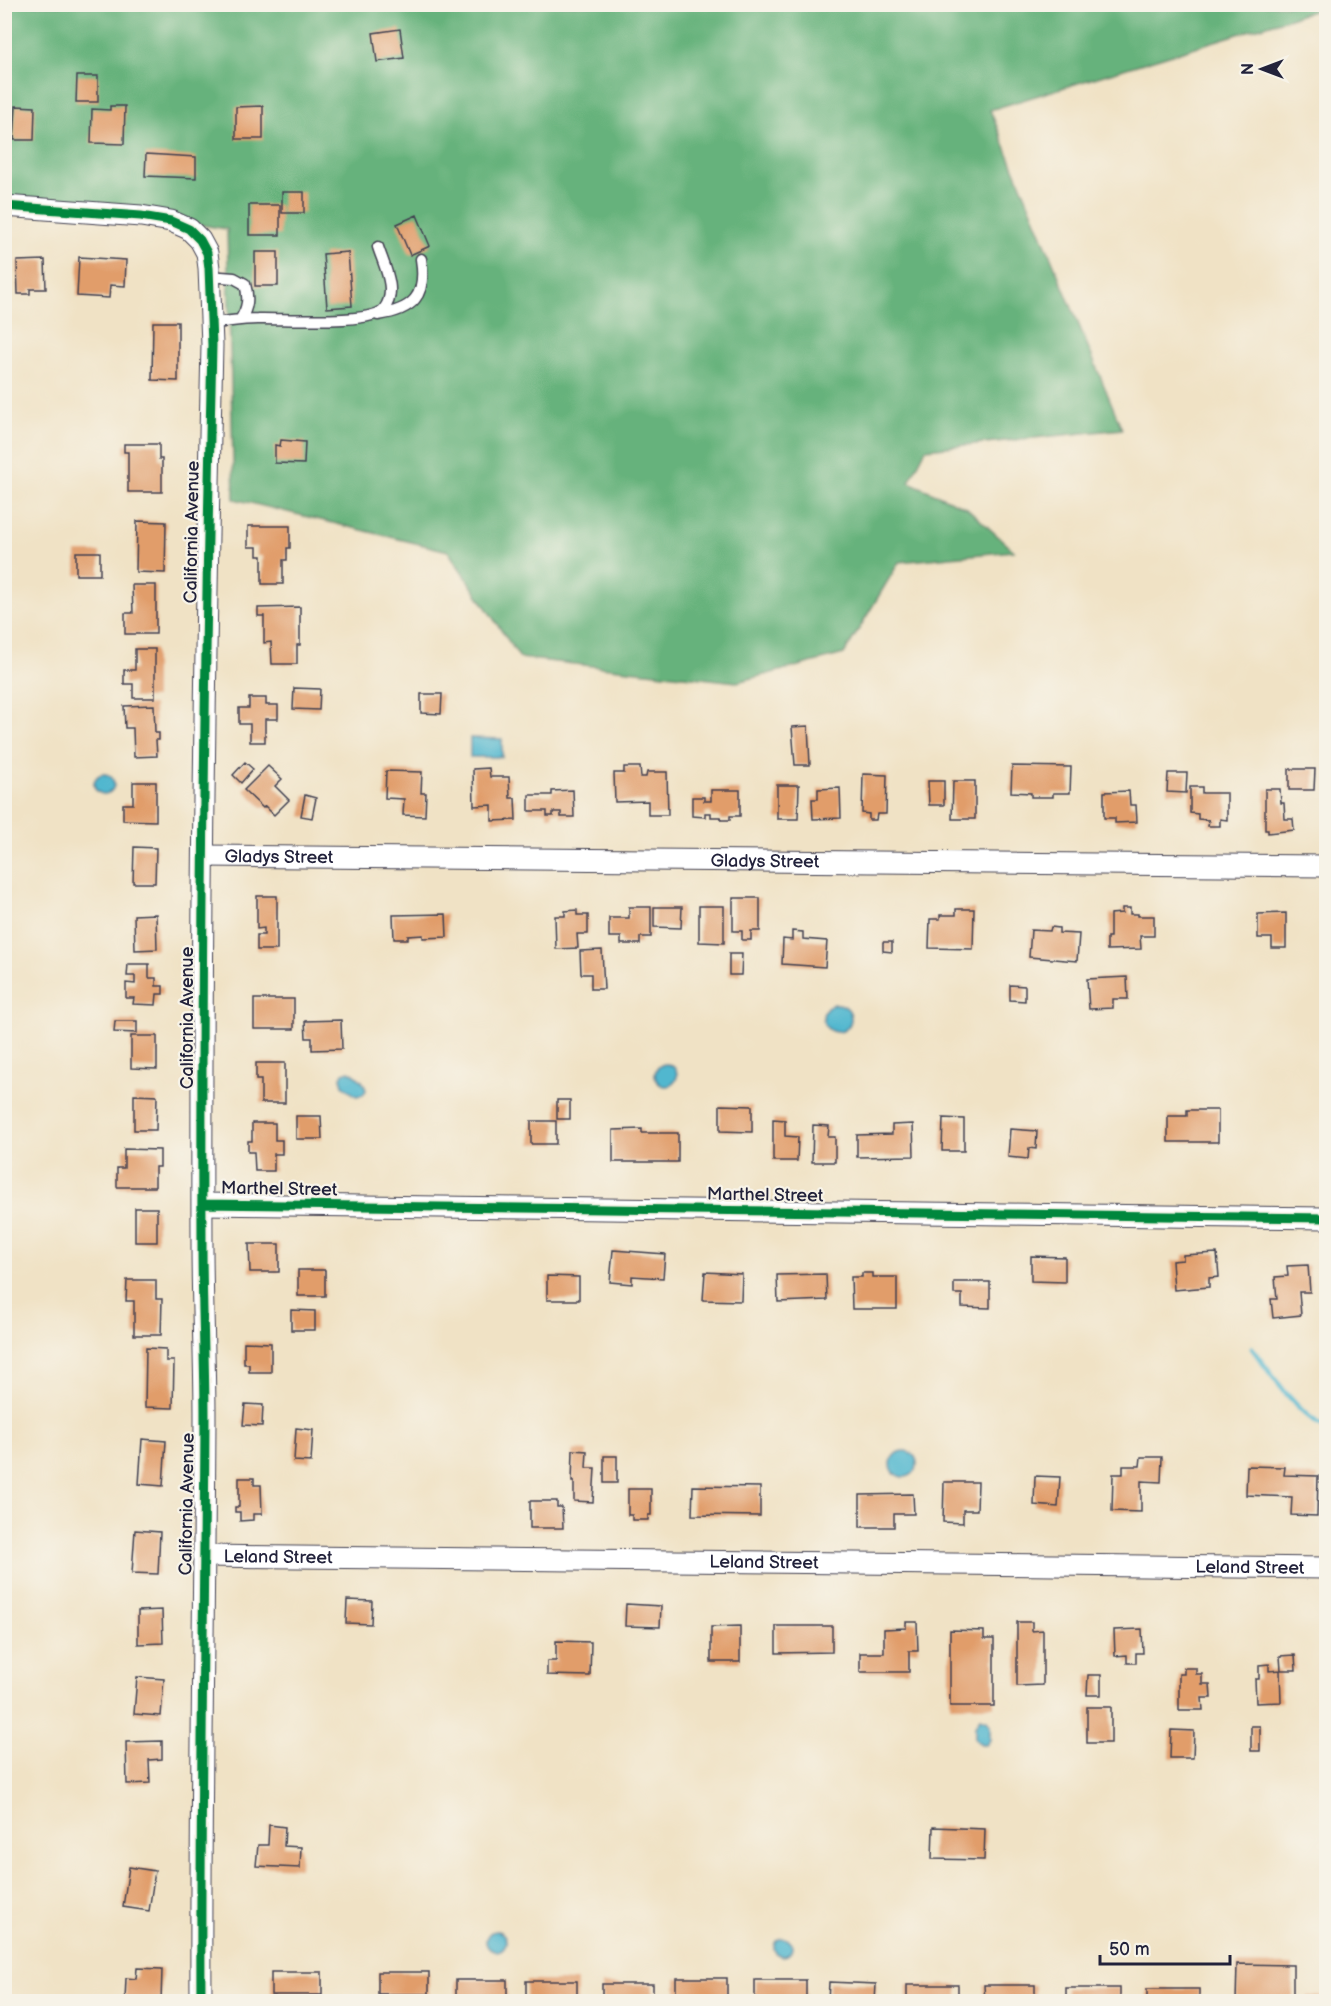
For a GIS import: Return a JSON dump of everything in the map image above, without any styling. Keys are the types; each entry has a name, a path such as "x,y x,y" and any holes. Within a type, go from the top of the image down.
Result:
{"street":[{"name":"California Avenue","path":"4,206 141,216 171,221 189,229 200,240 207,253 210,276 204,856 205,1415 200,1843 201,2001"},
{"name":"Gladys Street","path":"204,856 1326,866"},
{"name":"Marthel Street","path":"203,1204 1326,1218"},
{"name":"Leland Street","path":"203,1556 1326,1568"}],"lane":[{"path":"375,315 384,310 389,297 390,282 378,247"},
{"path":"211,323 240,320 356,319 401,310 411,305 421,287 423,273 421,259"},
{"path":"210,276 234,278 245,284 248,294 246,310 240,320"}],"green space":[{"path":"5,5 1326,5 1326,7 990,110 1122,429 926,449 909,482 967,508 1014,551 899,562 844,654 737,682 520,658 448,551 234,499 227,229 19,197 5,198"}],"water":[{"path":"470,738 502,739 502,757 470,757"},
{"path":"104,774 111,777 114,784 111,791 104,794 97,791 94,784 97,777"},
{"path":"837,1004 847,1008 851,1018 847,1028 837,1032 827,1028 823,1018 827,1008"},
{"path":"666,1064 676,1071 677,1075 670,1085 666,1086 656,1079 655,1075 662,1065"},
{"path":"349,1071 364,1084 366,1090 363,1095 356,1096 343,1085 341,1077 343,1073"},
{"path":"904,1451 913,1455 917,1464 913,1473 904,1477 895,1473 891,1464 895,1455"},
{"path":"980,1718 987,1720 990,1725 990,1740 986,1745 981,1745 975,1739 975,1726"},
{"path":"496,1931 503,1934 506,1941 503,1948 496,1951 489,1948 486,1941 489,1934"},
{"path":"783,1938 790,1940 792,1947 790,1954 783,1956 776,1954 774,1947 776,1940"}],"building":[{"path":"400,29 404,58 377,62 373,33"},
{"path":"77,76 98,76 98,102 76,102"},
{"path":"16,106 35,107 34,140 14,140"},
{"path":"110,106 125,106 124,144 91,143 92,109 110,110"},
{"path":"263,106 263,139 236,139 236,107"},
{"path":"146,154 196,157 196,178 145,176"},
{"path":"282,192 304,192 304,213 282,213"},
{"path":"249,205 280,205 280,235 249,235"},
{"path":"417,215 430,246 410,255 397,224"},
{"path":"255,252 278,252 278,286 255,286"},
{"path":"348,252 352,306 327,308 323,254"},
{"path":"79,257 126,260 125,286 110,285 109,298 77,296"},
{"path":"45,260 46,289 30,289 30,294 18,294 17,261"},
{"path":"4,261 8,262 8,276 4,276"},
{"path":"153,322 178,322 178,381 152,380"},
{"path":"281,440 305,442 304,464 275,463 275,445 280,446"},
{"path":"124,444 159,444 159,459 162,459 162,492 128,492 128,452 124,452"},
{"path":"137,521 166,522 165,573 136,572"},
{"path":"248,526 290,526 290,548 287,548 287,560 283,560 283,584 262,584 262,556 257,556 257,547 248,547"},
{"path":"76,552 100,552 100,575 76,575"},
{"path":"132,585 156,585 156,634 125,634 125,613 133,613"},
{"path":"300,607 300,645 297,645 297,664 272,664 271,642 264,643 264,616 258,616 258,608"},
{"path":"135,649 155,649 155,698 133,698 133,684 124,684 124,670 135,670"},
{"path":"294,688 320,689 319,710 293,709"},
{"path":"421,694 442,694 441,714 421,713"},
{"path":"249,698 266,698 266,705 278,705 278,719 265,719 265,742 250,742 250,724 239,724 239,708 249,708"},
{"path":"154,705 155,733 159,733 159,740 156,740 157,756 134,757 133,728 125,728 124,706"},
{"path":"808,726 810,765 795,765 792,727"},
{"path":"245,762 253,769 241,783 233,775"},
{"path":"268,766 282,779 275,786 289,800 274,815 244,790"},
{"path":"1012,766 1071,767 1070,793 1053,793 1053,797 1031,797 1031,793 1011,792"},
{"path":"624,767 640,767 641,777 646,777 647,772 667,772 668,815 648,815 648,801 615,802 614,773 624,773"},
{"path":"489,768 490,777 509,777 510,798 515,798 516,820 492,821 492,805 474,806 473,769"},
{"path":"1289,769 1315,769 1314,790 1289,790"},
{"path":"386,771 422,772 421,793 426,793 425,816 403,815 404,799 385,798"},
{"path":"1168,773 1187,773 1186,793 1167,792"},
{"path":"863,774 887,775 886,814 877,814 876,820 869,820 869,814 862,813"},
{"path":"928,781 944,781 944,805 929,805"},
{"path":"953,781 975,781 975,819 952,819"},
{"path":"133,782 156,782 156,821 123,820 123,804 133,804"},
{"path":"777,785 799,785 798,819 777,819"},
{"path":"1190,787 1202,787 1202,793 1227,793 1227,820 1220,819 1220,826 1208,826 1209,820 1198,819 1198,814 1190,813"},
{"path":"840,788 841,818 813,819 812,799 818,799 818,789"},
{"path":"1265,789 1280,789 1285,819 1293,819 1294,830 1268,833 1268,830 1265,830"},
{"path":"573,790 574,817 561,817 561,812 553,812 553,816 547,816 547,811 529,811 529,795 552,795 552,791"},
{"path":"711,790 740,790 740,816 730,816 730,820 721,820 721,817 711,817 711,813 705,813 705,817 692,816 692,797 704,797 704,801 711,801"},
{"path":"1129,791 1130,805 1136,805 1137,822 1115,823 1115,818 1104,818 1104,792"},
{"path":"305,795 316,798 312,818 301,816"},
{"path":"134,847 156,848 155,883 133,883"},
{"path":"257,896 277,896 277,950 257,950 257,935 264,935 264,928 257,929"},
{"path":"733,898 760,898 760,931 751,931 751,940 742,940 742,931 733,931"},
{"path":"699,906 724,906 724,943 699,942"},
{"path":"629,907 651,907 651,937 640,937 640,944 621,944 621,937 609,937 609,918 629,918"},
{"path":"654,907 682,907 681,928 654,927"},
{"path":"1122,908 1130,908 1130,914 1138,914 1138,916 1154,916 1154,936 1140,936 1141,949 1107,950 1107,937 1110,937 1110,914 1122,913"},
{"path":"956,909 974,909 973,949 929,948 930,919 940,919 940,915 956,915"},
{"path":"577,910 577,915 588,915 588,934 577,934 578,948 556,949 555,916 565,916 565,911"},
{"path":"1286,913 1286,948 1272,948 1272,938 1258,938 1258,914"},
{"path":"156,914 157,949 135,950 134,915"},
{"path":"446,914 447,937 423,938 423,935 408,936 408,939 394,939 393,915"},
{"path":"1051,927 1059,928 1059,933 1079,934 1077,961 1029,957 1031,930 1050,931"},
{"path":"792,931 803,932 803,939 827,941 825,967 782,964 783,939 792,940"},
{"path":"883,942 892,942 892,952 883,951"},
{"path":"602,950 604,989 591,989 591,974 581,974 580,951"},
{"path":"729,954 742,954 741,975 729,975"},
{"path":"128,964 149,964 149,978 156,978 156,986 163,986 163,994 157,994 156,1005 133,1004 134,998 126,998 126,983 135,984 135,976 127,976"},
{"path":"1127,977 1128,999 1113,999 1113,1008 1089,1009 1087,979"},
{"path":"1010,985 1025,986 1025,1001 1010,1000"},
{"path":"254,999 294,999 294,1029 254,1029"},
{"path":"341,1020 342,1049 312,1050 312,1038 306,1038 305,1021"},
{"path":"115,1021 137,1021 137,1033 114,1032"},
{"path":"131,1036 157,1036 157,1069 131,1068"},
{"path":"256,1063 285,1063 285,1103 261,1103 261,1080 256,1080"},
{"path":"134,1095 157,1096 156,1130 134,1130"},
{"path":"557,1100 570,1100 570,1119 557,1119"},
{"path":"720,1105 752,1106 752,1132 720,1131"},
{"path":"1187,1110 1218,1110 1218,1142 1168,1142 1168,1116 1187,1116"},
{"path":"296,1116 321,1116 322,1139 296,1139"},
{"path":"943,1118 964,1119 964,1151 942,1151"},
{"path":"773,1119 785,1120 785,1136 798,1137 797,1161 773,1161"},
{"path":"531,1121 556,1121 556,1144 531,1144"},
{"path":"252,1123 275,1123 275,1140 282,1140 282,1154 274,1154 274,1171 255,1171 254,1152 248,1152 248,1141 252,1141"},
{"path":"913,1124 914,1156 857,1157 857,1135 892,1134 892,1125"},
{"path":"813,1125 829,1126 828,1137 835,1137 835,1162 812,1162"},
{"path":"642,1129 642,1133 678,1133 678,1162 613,1162 613,1130"},
{"path":"1010,1129 1037,1131 1036,1149 1029,1148 1028,1159 1008,1157"},
{"path":"124,1149 160,1150 160,1167 155,1167 155,1187 117,1187 117,1168 124,1168"},
{"path":"135,1208 157,1208 157,1242 135,1242"},
{"path":"249,1244 279,1244 279,1272 250,1272"},
{"path":"613,1250 665,1254 663,1278 632,1276 632,1284 610,1282"},
{"path":"1217,1253 1219,1277 1209,1278 1209,1287 1174,1290 1172,1261 1183,1260 1183,1255"},
{"path":"1031,1256 1065,1257 1065,1282 1031,1281"},
{"path":"1308,1265 1310,1292 1299,1292 1301,1315 1273,1318 1271,1299 1277,1299 1275,1277 1288,1276 1287,1266"},
{"path":"298,1270 325,1270 325,1296 298,1296"},
{"path":"705,1272 742,1274 741,1301 703,1300"},
{"path":"862,1273 873,1273 873,1277 897,1277 897,1309 852,1309 851,1277 862,1277"},
{"path":"826,1274 827,1300 778,1302 777,1275"},
{"path":"547,1276 579,1277 579,1300 547,1300"},
{"path":"127,1280 156,1280 156,1299 162,1299 161,1335 134,1335 134,1301 126,1301"},
{"path":"954,1282 990,1282 990,1308 962,1307 962,1294 954,1294"},
{"path":"291,1310 315,1311 315,1330 291,1330"},
{"path":"244,1342 271,1343 271,1372 249,1372 249,1364 244,1364"},
{"path":"146,1348 166,1349 166,1361 174,1361 173,1408 145,1407"},
{"path":"245,1404 263,1405 262,1426 243,1425"},
{"path":"296,1428 313,1430 311,1462 294,1461"},
{"path":"142,1439 166,1441 163,1486 139,1484"},
{"path":"573,1450 587,1451 586,1468 595,1468 593,1502 574,1501"},
{"path":"604,1456 617,1456 617,1483 604,1483"},
{"path":"1141,1457 1162,1457 1161,1482 1141,1481 1141,1512 1112,1511 1113,1474 1123,1474 1123,1466 1140,1466"},
{"path":"1247,1466 1285,1467 1284,1475 1318,1476 1317,1516 1291,1515 1292,1497 1246,1495"},
{"path":"1035,1476 1060,1477 1058,1507 1034,1505"},
{"path":"239,1478 254,1478 254,1485 261,1485 262,1514 253,1514 253,1520 240,1521 240,1512 235,1512 235,1507 239,1507"},
{"path":"944,1482 978,1482 977,1510 963,1510 963,1523 943,1522"},
{"path":"693,1486 760,1487 760,1516 692,1515"},
{"path":"628,1489 651,1489 651,1515 648,1515 648,1520 632,1520 632,1515 628,1515"},
{"path":"913,1494 914,1514 894,1514 894,1527 860,1527 860,1495"},
{"path":"530,1501 557,1501 557,1507 562,1507 563,1528 530,1528"},
{"path":"135,1530 160,1532 158,1574 132,1573"},
{"path":"347,1600 372,1601 371,1624 346,1623"},
{"path":"626,1604 661,1606 660,1627 625,1626"},
{"path":"162,1610 163,1643 138,1644 138,1611"},
{"path":"906,1622 917,1622 918,1651 909,1651 909,1672 860,1672 860,1653 884,1653 884,1629 906,1628"},
{"path":"1017,1622 1032,1622 1032,1631 1043,1630 1043,1685 1017,1686"},
{"path":"740,1626 740,1662 711,1662 711,1627"},
{"path":"776,1626 832,1626 832,1652 776,1653"},
{"path":"1142,1629 1143,1653 1136,1653 1136,1663 1127,1663 1127,1655 1115,1656 1114,1630"},
{"path":"950,1630 984,1631 984,1639 994,1639 994,1706 950,1706"},
{"path":"556,1641 591,1642 590,1676 547,1675 547,1661 556,1661"},
{"path":"1295,1655 1296,1670 1281,1670 1280,1656"},
{"path":"1269,1664 1269,1671 1280,1670 1281,1702 1256,1703 1255,1679 1259,1679 1259,1665"},
{"path":"1184,1668 1196,1668 1196,1674 1202,1674 1202,1684 1210,1684 1211,1698 1202,1698 1203,1710 1179,1710 1179,1674 1184,1674"},
{"path":"1088,1675 1101,1675 1101,1695 1087,1695"},
{"path":"137,1677 164,1679 161,1716 134,1714"},
{"path":"1087,1707 1111,1707 1111,1743 1087,1743"},
{"path":"1251,1726 1260,1726 1260,1751 1251,1751"},
{"path":"1171,1730 1194,1731 1193,1758 1170,1758"},
{"path":"162,1741 162,1759 149,1760 150,1783 127,1784 126,1742"},
{"path":"269,1825 285,1827 284,1846 301,1847 300,1868 256,1866 258,1845 268,1845"},
{"path":"933,1827 985,1829 984,1860 932,1859"},
{"path":"129,1867 155,1871 149,1911 123,1907"},
{"path":"1237,1964 1293,1965 1293,2002 1236,2002"},
{"path":"137,1968 162,1969 161,2002 125,2000 126,1978 136,1979"},
{"path":"271,1972 322,1972 322,1995 271,1995"},
{"path":"378,1972 429,1972 429,1994 378,1994"},
{"path":"676,1978 727,1978 727,2001 676,2001"},
{"path":"456,1980 507,1980 507,2002 456,2002"},
{"path":"755,1980 806,1980 806,2002 755,2002"},
{"path":"526,1981 577,1981 577,2002 526,2002"},
{"path":"829,1982 876,1984 875,2002 828,2002"},
{"path":"602,1984 653,1984 653,2002 602,2002"},
{"path":"907,1985 958,1985 958,2002 907,2002"},
{"path":"984,1985 1035,1985 1035,2002 985,2002"},
{"path":"1066,1988 1120,1988 1120,2002 1066,2002"},
{"path":"1147,1989 1199,1989 1199,2002 1147,2002"},
{"path":"1308,1996 1326,1996 1326,2002 1308,2002"}],"waterway":[{"path":"1252,1348 1296,1404 1316,1422 1326,1427"}],"cycle path":[{"path":"4,206 141,216 171,221 189,229 200,240 207,253 209,268 212,345 205,682 202,1020 202,1266 205,1419 201,2002"},
{"path":"203,1204 1326,1218"}]}
